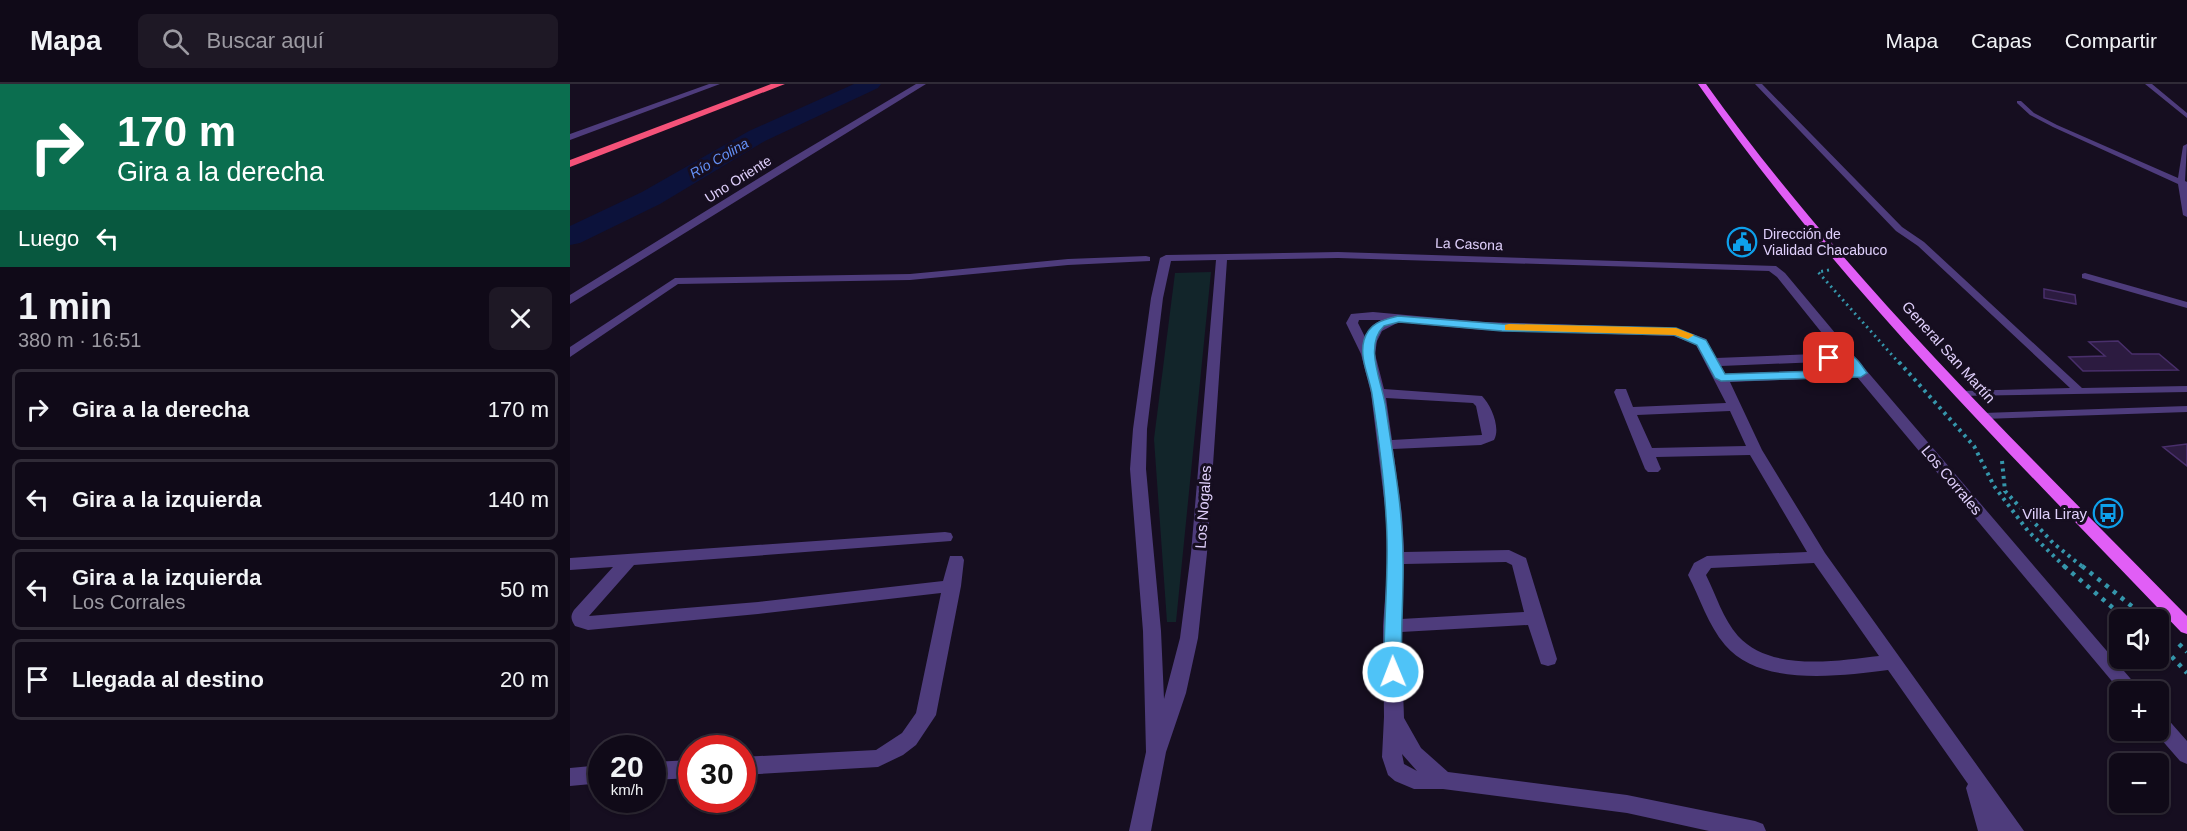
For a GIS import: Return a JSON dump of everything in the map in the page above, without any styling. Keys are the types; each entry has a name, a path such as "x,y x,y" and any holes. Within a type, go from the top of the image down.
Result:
{"highway":[{"path":"570,154 756,84"},
{"path":"570,164 780,84"}],"main road":[{"name":"General San Martín","path":"1702,84 1761,165 1848,267 1962,394 2187,627"}],"street":[{"path":"570,137 716,84"},
{"name":"Uno Oriente","path":"570,300 788,164 922,84"},
{"name":"La Casona","path":"1166,258 1338,255 1772,268"},
{"name":"Los Nogales","path":"1140,831 1156,752 1176,693 1189,638 1199,553 1222,257"},
{"name":"Los Nogales","path":"1156,752 1152,631 1137,469 1154,320 1166,258"},
{"path":"570,353 675,281 910,277 1068,262 1146,259"},
{"name":"Los Corrales","path":"1772,268 1781,275 1861,373 2124,681"},
{"path":"1755,831 1627,804 1443,780 1414,780 1395,769 1392,757 1394,717 1392,626 1396,558 1386,445 1378,393 1368,354 1354,331 1352,323 1355,317 1483,326 1676,332 1701,342 1755,450 1819,557 2013,831"},
{"path":"1368,354 1370,340 1375,329 1380,324 1398,319"},
{"path":"1712,362 1848,357"},
{"path":"1721,378 1861,373"},
{"path":"1621,392 1653,469"},
{"path":"1378,393 1477,399 1483,405 1490,433 1489,437 1481,441 1386,445"},
{"path":"1628,411 1733,407"},
{"path":"1647,453 1755,450"},
{"path":"570,564 945,537"},
{"path":"1396,558 1509,556 1516,558 1520,562 1548,659"},
{"path":"1819,557 1707,562 1700,567 1697,574 1731,640 1742,651 1763,660 1792,667 1834,669 1893,662"},
{"path":"629,560 580,615 581,621 588,623 758,608 952,586"},
{"path":"756,765 878,758 909,739 926,715 956,560"},
{"path":"1392,626 1535,618"},
{"path":"2169,735 2187,755"},
{"path":"570,777 588,775"},
{"path":"1974,779 1989,831"}],"lane":[{"path":"1758,84 1899,229 1921,244 2079,391"},
{"path":"2148,84 2187,116"},
{"path":"2019,102 2032,114 2055,126 2183,184"},
{"path":"2187,147 2183,184 2187,215"},
{"path":"2085,276 2187,306"},
{"path":"1962,394 2187,389"},
{"path":"1983,416 2187,410"}],"path":[{"path":"1848,267 1818,272 1974,446 1994,486 2028,531 2085,586 2113,609"},
{"path":"1827,270 1835,279"},
{"path":"2002,457 2005,491 2053,543 2136,609"},
{"path":"2169,654 2187,673"}],"green space":[{"path":"1211,272 1176,622 1167,622 1154,439 1175,273"}],"building":[{"path":"2044,289 2075,295 2076,304 2044,298"},
{"path":"2118,341 2132,354 2159,354 2178,370 2083,371 2069,357 2105,356 2089,342"},
{"path":"2187,444 2187,466 2163,447"}],"waterway":[{"name":"Río Colina","path":"570,237 651,198 757,136 871,84"}],"slow traffic":[{"path":"1509,327 1676,332 1688,335"}],"place":[{"name":"Dirección de Vialidad Chacabuco","path":"1742,242"},
{"name":"Villa Liray","path":"2108,513"}],"route":[{"path":"1393,672 1392,626 1396,558 1394,515 1378,393 1368,354 1370,340 1380,324 1398,319 1559,330 1676,332 1701,342 1721,378 1861,373 1848,357 1829,358"}]}
